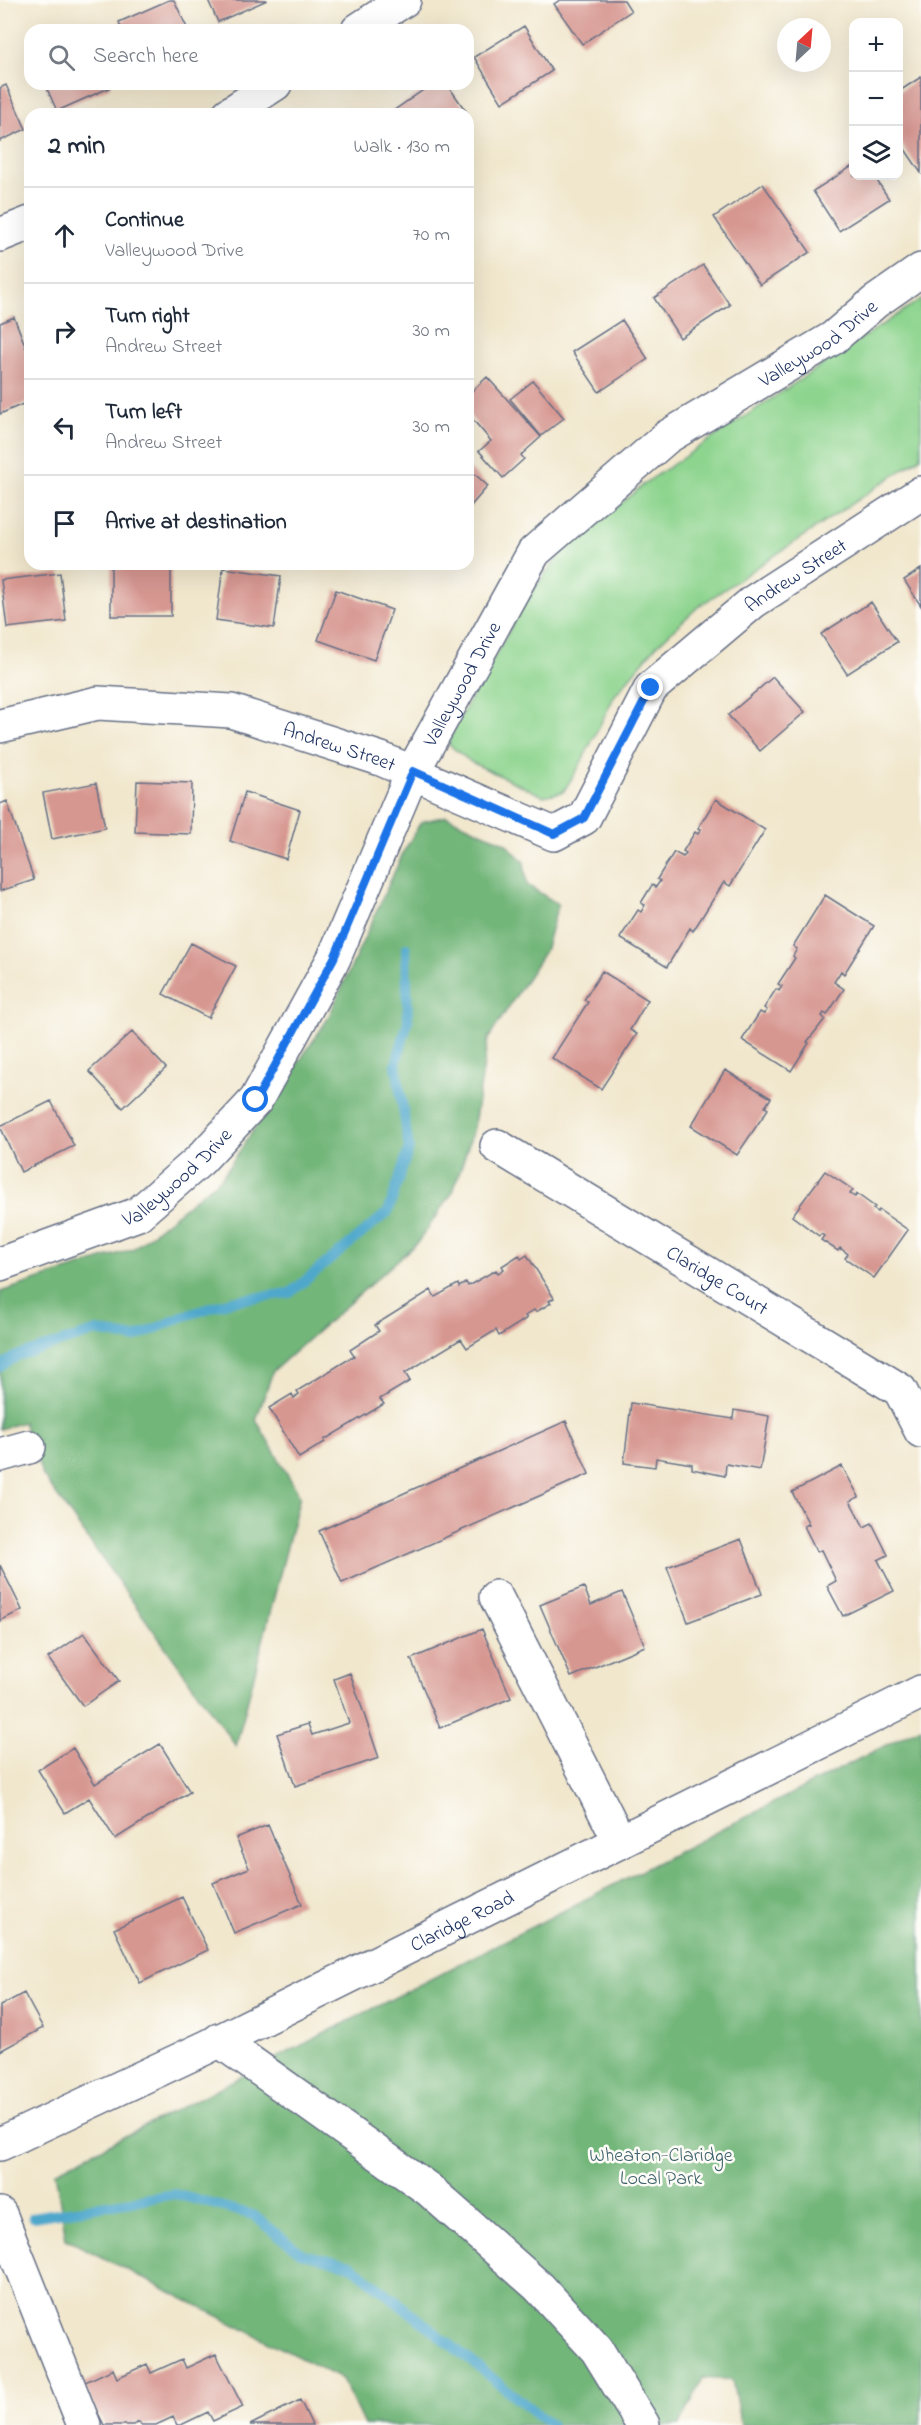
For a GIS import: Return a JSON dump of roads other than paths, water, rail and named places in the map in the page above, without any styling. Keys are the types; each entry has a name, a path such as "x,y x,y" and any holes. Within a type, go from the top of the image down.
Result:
{"street":[{"path":"367,24 405,0"},
{"path":"238,108 266,90"},
{"path":"0,235 24,225"},
{"name":"Valleywood Drive","path":"0,1264 138,1214 200,1160 256,1100 334,958 413,771 534,552 667,437 833,338 875,302 921,270"},
{"name":"Andrew Street","path":"0,726 98,704 231,711 413,771 554,834 584,818 651,688 753,602 921,493"},
{"name":"Claridge Court","path":"497,1146 900,1390 921,1431"},
{"path":"496,1597 620,1842"},
{"name":"Claridge Road","path":"0,2144 219,2040 921,1692"},
{"path":"219,2040 428,2189 539,2287 597,2350 643,2425"},
{"path":"0,2214 84,2425"}],"waterway":[{"path":"0,1367 17,1356 97,1331 134,1338 182,1317 231,1301 290,1293 388,1212 409,1148 396,1064 408,1021 406,948"},
{"path":"33,2217 175,2194 253,2215 303,2254 351,2265 551,2425"}],"park label":[{"name":"Wheaton-Claridge Local Park","path":"661,2166"}]}
